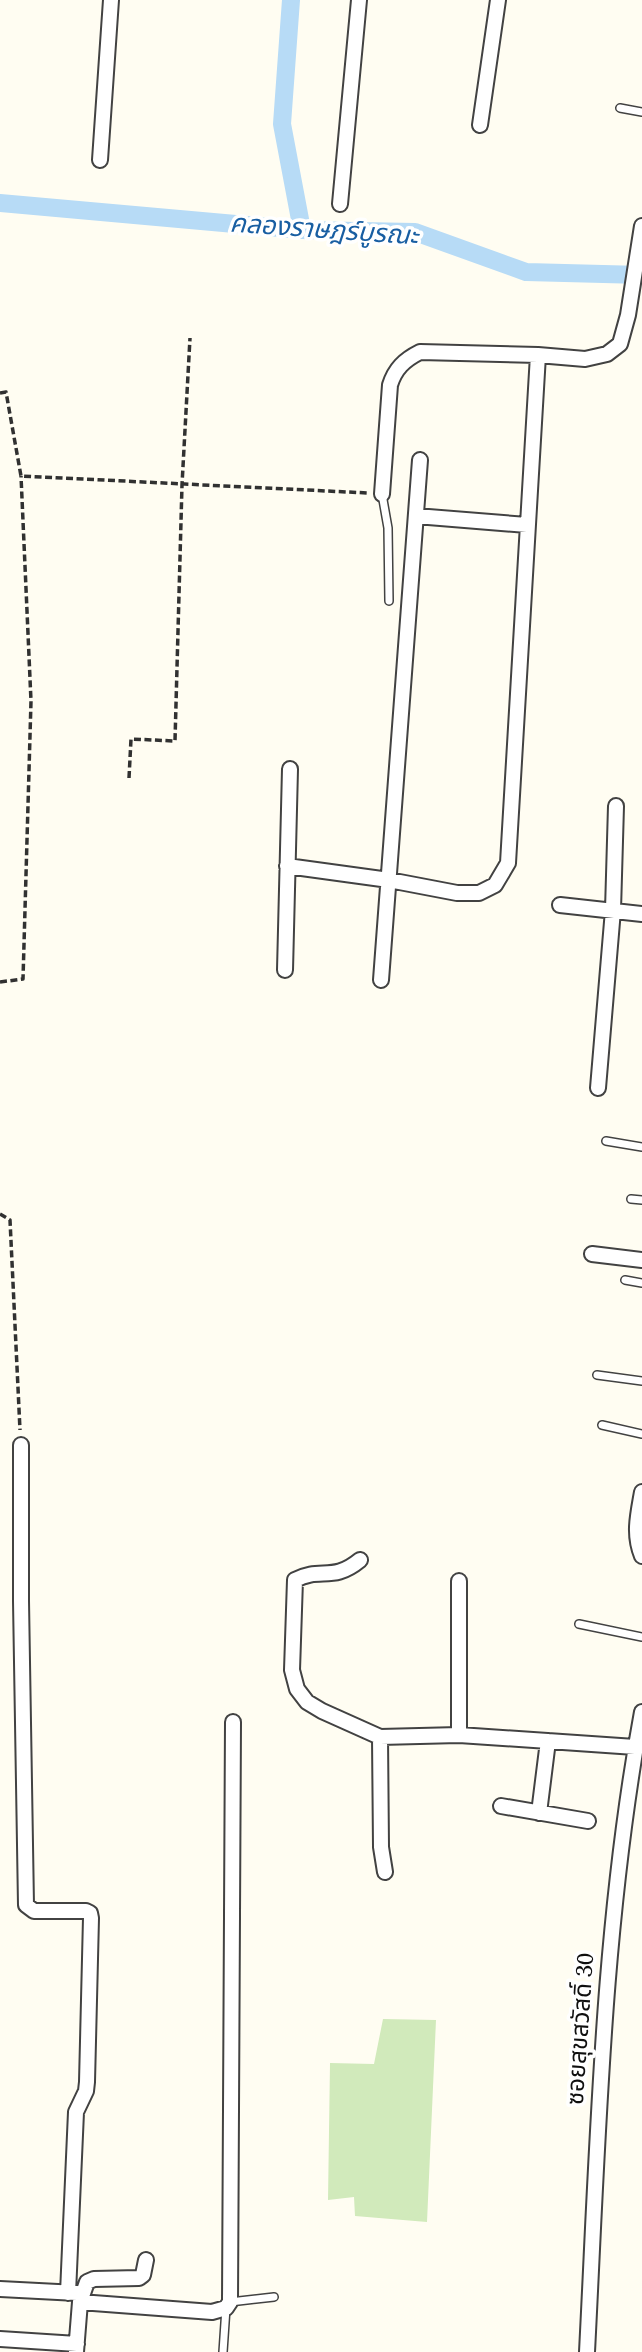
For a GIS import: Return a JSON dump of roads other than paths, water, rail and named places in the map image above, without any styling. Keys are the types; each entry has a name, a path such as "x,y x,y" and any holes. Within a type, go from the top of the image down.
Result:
{"street":[{"path":"100,160 111,0"},
{"path":"340,204 359,0"},
{"path":"480,125 498,0"},
{"path":"382,494 390,385 394,374 406,359 420,352 585,359 607,354 620,344 637,266 642,226"},
{"path":"287,866 389,880 457,893 479,893 495,885 508,863 538,355"},
{"path":"381,980 420,460"},
{"path":"416,516 527,525"},
{"path":"285,971 290,769"},
{"path":"598,1088 613,910 617,806"},
{"path":"560,905 642,914"},
{"path":"592,1254 642,1260"},
{"path":"0,2339 76,2348 76,2112 86,2091 87,2082 91,1918 86,1911 34,1911 26,1905 20,1445"},
{"path":"642,1492 636,1542 642,1556"},
{"path":"360,1560 345,1572 306,1574 295,1580 292,1670 297,1689 307,1702 380,1737 459,1735 635,1747"},
{"path":"459,1581 459,1735"},
{"name":"ซอยสุขสวัสดิ์ 30","path":"587,2352 609,1944 635,1747 641,1720"},
{"path":"0,2289 212,2312 228,2305 233,1722"},
{"path":"380,1737 381,1847 385,1872"},
{"path":"539,1813 548,1741"},
{"path":"501,1806 588,1821"},
{"path":"77,2296 87,2282 94,2279 143,2276 146,2260"}],"lane":[{"path":"620,108 642,112"},
{"path":"382,494 388,528 389,601"},
{"path":"606,1141 642,1147"},
{"path":"631,1199 642,1200"},
{"path":"625,1280 642,1283"},
{"path":"597,1375 642,1381"},
{"path":"602,1424 642,1434"},
{"path":"579,1624 642,1637"},
{"path":"223,2352 228,2305 274,2297"}],"waterway":[{"path":"291,0 282,124 302,230"},
{"name":"คลองราษฎร์บูรณะ","path":"0,203 302,230 415,232 526,272 642,275"}]}
